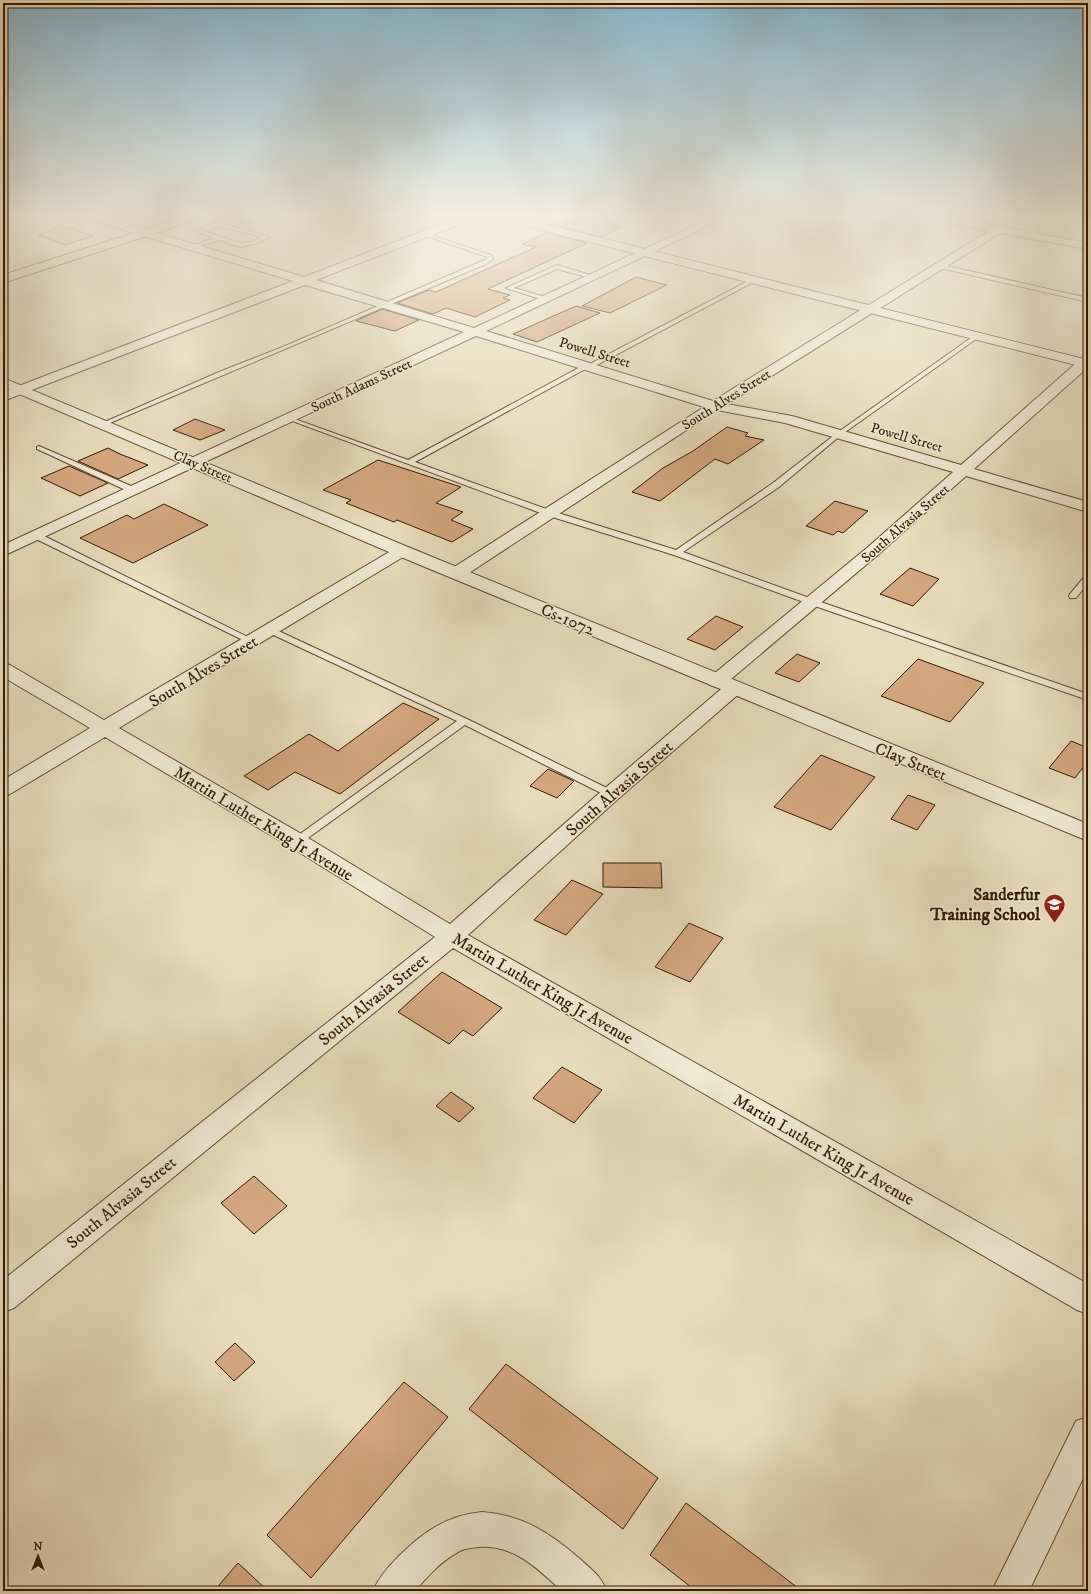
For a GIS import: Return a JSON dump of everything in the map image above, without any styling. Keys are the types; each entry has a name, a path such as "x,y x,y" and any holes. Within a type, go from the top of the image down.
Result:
{"street":[{"path":"3,396 275,292"},
{"name":"Powell Street","path":"343,292 715,406 787,419 1088,507"},
{"name":"South Adams Street","path":"3,552 561,292"},
{"path":"804,292 1087,362"},
{"name":"South Alves Street","path":"457,573 894,292"},
{"name":"South Alvasia Street","path":"3,1298 452,936 611,794 812,602 964,471 1087,362"},
{"name":"Clay Street","path":"3,382 402,551"},
{"name":"South Alves Street","path":"3,789 402,551"},
{"name":"Cs-1072","path":"402,551 725,685"},
{"name":"Martin Luther King Jr Avenue","path":"3,669 297,841 452,936 1088,1300"},
{"name":"Clay Street","path":"725,685 1088,833"},
{"path":"1010,1591 1088,1433"},
{"path":"391,1591 412,1568 447,1539 470,1531 493,1529 517,1536 540,1549 589,1591"}],"lane":[{"path":"103,424 415,292"},
{"path":"525,292 547,299"},
{"path":"409,462 730,292"},
{"path":"1054,292 1088,300"},
{"path":"678,553 776,485 839,434 977,336"},
{"path":"290,419 549,513 678,553 812,602 1088,698"},
{"path":"39,448 135,491"},
{"path":"37,536 252,641"},
{"path":"1073,596 1088,578"},
{"path":"270,630 464,721 611,794"},
{"path":"297,841 464,721"}],"building":[{"path":"423,292 500,292 510,295 503,298 510,300 475,317 446,308 433,314 397,303"},
{"path":"607,292 652,292 610,313 582,306"},
{"path":"576,306 600,313 537,342 513,334"},
{"path":"382,309 419,320 395,331 356,321"},
{"path":"195,419 225,430 200,440 173,430"},
{"path":"727,427 748,433 745,436 764,440 728,464 715,459 660,501 632,492 663,468 693,451"},
{"path":"108,448 148,465 118,479 78,461"},
{"path":"378,460 461,487 436,503 463,512 451,520 473,529 452,542 397,520 394,522 346,503 351,500 323,490"},
{"path":"69,466 108,483 80,496 41,478"},
{"path":"835,501 868,511 843,533 838,531 833,535 806,526"},
{"path":"164,504 208,525 133,563 80,538 127,515 134,519"},
{"path":"910,568 939,579 913,606 880,594"},
{"path":"716,616 743,627 715,650 687,639"},
{"path":"797,654 820,663 799,682 775,673"},
{"path":"918,659 984,683 950,722 881,696"},
{"path":"403,703 439,719 340,794 295,772 268,790 244,776 309,734 338,751"},
{"path":"1071,741 1088,748 1088,761 1075,778 1049,768"},
{"path":"821,755 875,777 831,830 774,807"},
{"path":"548,769 574,781 557,798 530,786"},
{"path":"908,795 935,805 917,830 891,819"},
{"path":"603,863 661,863 662,888 603,887"},
{"path":"572,880 603,894 566,935 534,920"},
{"path":"689,923 723,938 690,982 655,967"},
{"path":"442,972 502,1008 473,1036 463,1030 449,1044 398,1012"},
{"path":"562,1067 602,1090 574,1123 533,1098"},
{"path":"451,1092 474,1108 459,1122 436,1106"},
{"path":"254,1176 287,1206 254,1234 221,1203"},
{"path":"235,1343 255,1362 234,1381 215,1362"},
{"path":"506,1364 658,1478 623,1529 469,1409"},
{"path":"404,1382 448,1417 311,1578 267,1535"},
{"path":"686,1503 802,1591 696,1591 650,1555"},
{"path":"238,1563 268,1591 214,1591"}],"place":[{"name":"Sanderfur Training School","path":"1055,924"}]}
